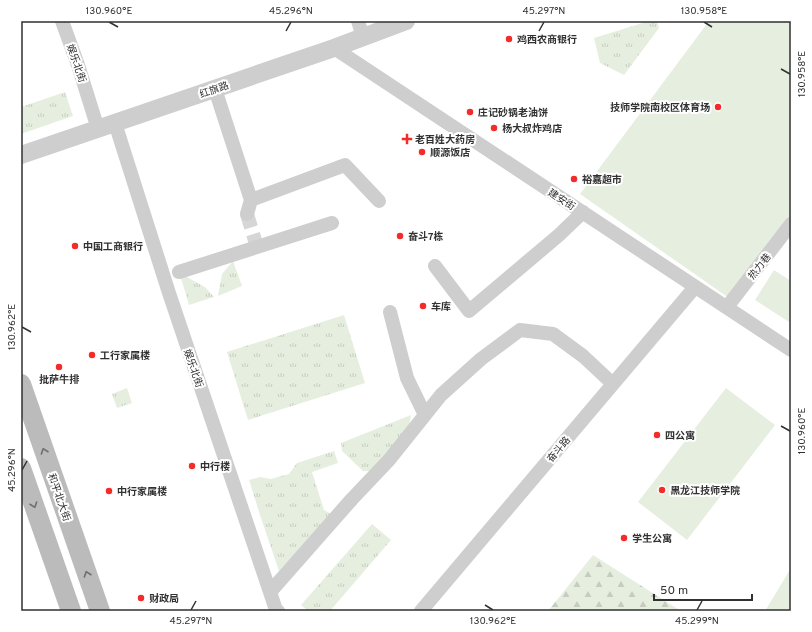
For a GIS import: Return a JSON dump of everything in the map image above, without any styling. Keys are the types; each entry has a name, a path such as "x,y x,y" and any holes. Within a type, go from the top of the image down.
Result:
{"main road":[{"name":"和平北大街","path":"21,384 100,611"},
{"path":"21,468 71,611"}],"street":[{"name":"娱乐北街","path":"62,21 78,64 107,126 169,293 276,611"},
{"name":"红旗路","path":"21,155 334,48 360,29 406,21"},
{"name":"建安街","path":"334,48 791,350"},
{"path":"215,89 251,200 247,214"},
{"path":"251,200 345,165 379,201"},
{"path":"435,266 469,311 583,212"},
{"path":"180,272 332,223"},
{"name":"热力巷","path":"727,307 791,224"},
{"name":"奋斗路","path":"421,611 695,287"},
{"path":"390,312 407,378 425,415"},
{"path":"270,592 352,499 389,460 441,395 481,359 520,330 553,334 583,356 613,384"}],"green space":[{"path":"649,21 657,21 659,28 624,75 600,63 594,38"},
{"name":"技师学院南校区体育场","path":"709,21 791,21 791,217 729,298 580,194"},
{"path":"65,92 73,116 21,134 21,107"},
{"path":"233,261 242,286 218,296 222,274"},
{"path":"774,270 791,281 791,319 789,322 755,300"},
{"path":"185,276 205,287 214,297 189,305 181,278"},
{"path":"344,315 365,383 248,420 227,352"},
{"path":"127,388 132,403 117,408 112,394"},
{"path":"726,388 775,425 687,540 638,502"},
{"path":"411,415 409,429 370,471 363,471 342,451 341,443"},
{"path":"334,451 338,463 312,472 324,510 331,514 279,571 249,480 260,477 271,479 289,474 297,463"},
{"path":"372,524 391,540 330,611 308,611 301,605"},
{"path":"593,555 681,611 548,611"},
{"path":"791,568 791,611 765,611"}],"tunnel":[{"path":"247,214 257,247"}],"place":[{"name":"鸡西农商银行","path":"509,39"},
{"name":"技师学院南校区体育场","path":"718,107"},
{"name":"庄记砂锅老油饼","path":"470,112"},
{"name":"杨大叔炸鸡店","path":"494,128"},
{"name":"老百姓大药房","path":"407,139"},
{"name":"顺源饭店","path":"422,152"},
{"name":"裕嘉超市","path":"574,179"},
{"name":"奋斗7栋","path":"400,236"},
{"name":"中国工商银行","path":"75,246"},
{"name":"车库","path":"423,306"},
{"name":"工行家属楼","path":"92,355"},
{"name":"批萨牛排","path":"59,367"},
{"name":"四公寓","path":"657,435"},
{"name":"中行楼","path":"192,466"},
{"name":"黑龙江技师学院","path":"662,490"},
{"name":"中行家属楼","path":"109,491"},
{"name":"学生公寓","path":"624,538"},
{"name":"财政局","path":"141,598"}]}
